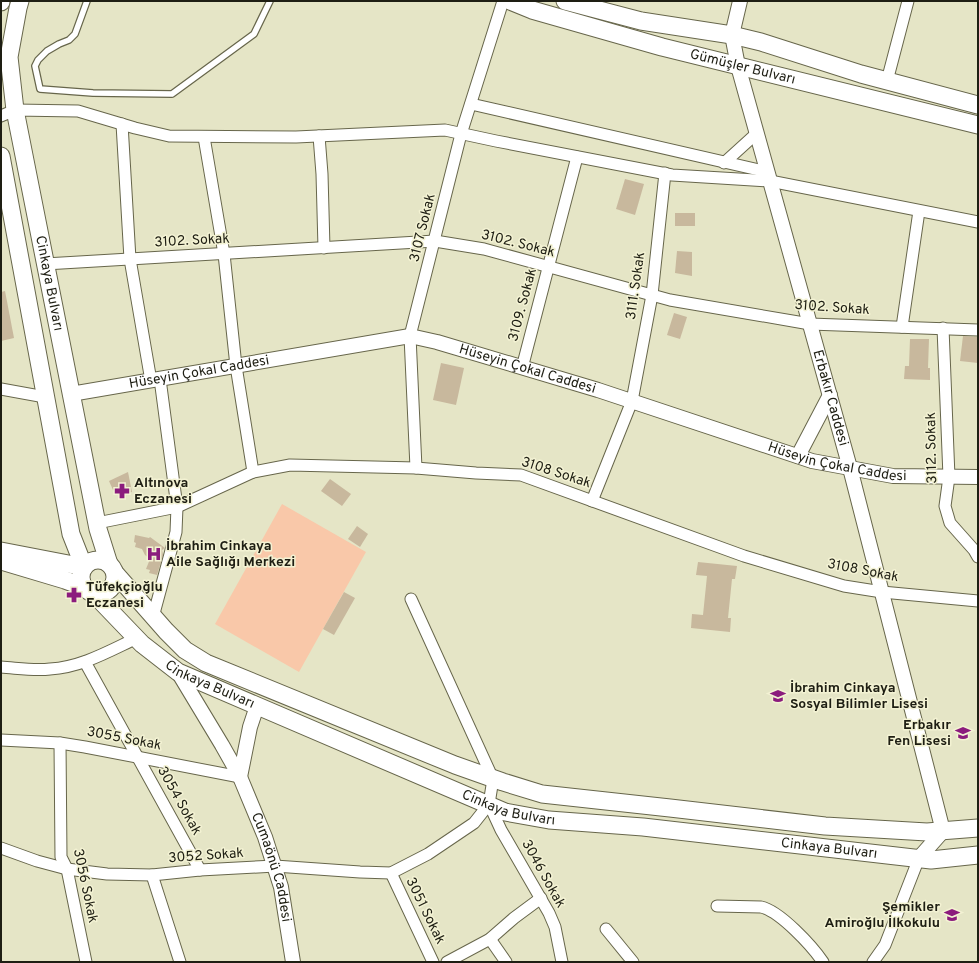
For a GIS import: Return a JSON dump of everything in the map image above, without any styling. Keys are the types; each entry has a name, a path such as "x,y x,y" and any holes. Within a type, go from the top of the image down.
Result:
{"main road":[{"name":"Cinkaya Bulvarı","path":"20,1 9,57 8,113 45,264 97,523 112,569 153,617 185,650 206,662 455,765 493,779 542,794 825,826 927,832 978,828"},
{"name":"Gümüşler Bulvarı","path":"510,1 547,15 662,47 978,125"},
{"name":"Gümüşler Bulvarı","path":"565,1 641,21 732,35 887,81 978,105"},
{"name":"Cinkaya Bulvarı","path":"1,156 71,534 84,567"},
{"path":"1,551 84,567"},
{"path":"1,561 66,580 89,590 99,594 110,589 113,585 112,569 101,560 87,563 84,567 81,577 89,590"},
{"name":"Cinkaya Bulvarı","path":"89,590 137,638 178,672 506,812 548,820 643,827 932,860 978,855"}],"street":[{"name":"3107 Sokak","path":"416,468 410,336 461,134 503,1"},
{"name":"Erbakır Caddesi","path":"740,1 732,35 738,66 850,468 943,831"},
{"path":"887,81 908,1"},
{"path":"470,104 724,163 769,177 919,211 978,222"},
{"path":"8,113 78,111 169,136 296,137 445,130 665,173 769,177"},
{"path":"122,124 130,259 155,380 177,507 176,532 153,617"},
{"path":"724,163 757,133"},
{"path":"319,136 322,174 324,248"},
{"path":"204,137 224,254 236,366 253,472"},
{"name":"3109. Sokak","path":"522,368 577,157"},
{"name":"3111. Sokak","path":"592,501 632,401 652,295 665,173"},
{"path":"902,327 919,211"},
{"name":"3102. Sokak","path":"45,264 435,241 484,249 670,300 810,324 978,330"},
{"name":"3112. Sokak","path":"943,328 949,477 946,506 950,523 974,550 978,557"},
{"name":"Hüseyin Çokal Caddesi","path":"71,394 410,336 437,342 632,401 812,461 893,476 978,477"},
{"path":"1,389 45,396"},
{"path":"798,456 830,395"},
{"name":"3108 Sokak","path":"97,523 177,507 253,472 290,465 416,468 521,475 744,556 844,586 882,592 978,601"},
{"path":"391,873 428,854 474,823 489,804 493,779 410,599"},
{"path":"1,667 49,670 65,668 85,662 137,638"},
{"name":"3054 Sokak","path":"85,662 200,870"},
{"name":"Cumaönü Caddesi","path":"178,672 240,776 265,837 281,887 293,962"},
{"path":"240,776 250,727 257,706"},
{"name":"3055 Sokak","path":"1,740 60,743 240,776"},
{"name":"3056 Sokak","path":"60,743 61,857 67,869 86,962"},
{"name":"3046 Sokak","path":"489,804 501,830 541,898 555,927 562,962"},
{"path":"873,962 885,945 919,858 943,831"},
{"name":"3052 Sokak","path":"1,848 37,861 67,869 107,874 152,875 200,870 275,866 391,873"},
{"name":"3051 Sokak","path":"391,873 433,962"},
{"path":"152,875 180,962"},
{"path":"448,962 490,939 514,918 541,898"},
{"path":"717,906 768,908 775,912 807,941 823,962"},
{"path":"606,929 633,962"},
{"path":"490,939 506,962"}],"lane":[{"path":"87,1 75,34 72,38 53,47 38,60 35,66 40,89 93,93 172,94 254,34 270,1"}],"shaded area":[{"path":"282,504 366,552 299,672 215,624"}],"building":[{"path":"625,179 644,184 635,215 616,209"},
{"path":"675,213 695,213 695,226 675,226"},
{"path":"677,251 692,252 692,276 675,273"},
{"path":"5,291 14,338 1,341 1,292"},
{"path":"674,313 687,317 680,339 667,335"},
{"path":"963,336 978,337 978,363 960,361"},
{"path":"910,339 929,339 928,368 930,368 930,380 904,379 905,366 909,366"},
{"path":"441,363 464,368 456,405 433,400"},
{"path":"128,472 132,492 125,494 117,493 113,490 109,481"},
{"path":"330,479 351,494 342,506 321,491"},
{"path":"357,526 368,534 360,547 348,539"},
{"name":"İbrahim Cinkaya Aile Sağlığı Merkezi","path":"135,535 150,537 165,548 162,550 163,555 157,575 149,573 150,570 146,569 150,559 145,555 142,549 135,547"},
{"path":"698,562 737,566 735,579 732,579 728,618 731,618 730,632 691,628 692,614 703,615 707,576 696,575"},
{"path":"344,592 355,598 334,635 323,629"}],"place":[{"name":"Altınova Eczanesi","path":"122,491"},
{"name":"İbrahim Cinkaya Aile Sağlığı Merkezi","path":"154,554"},
{"name":"Tüfekçioğlu Eczanesi","path":"74,595"},
{"name":"İbrahim Cinkaya Sosyal Bilimler Lisesi","path":"778,696"},
{"name":"Erbakır Fen Lisesi","path":"963,733"},
{"name":"Şemikler Amiroğlu İlkokulu","path":"952,915"}]}
